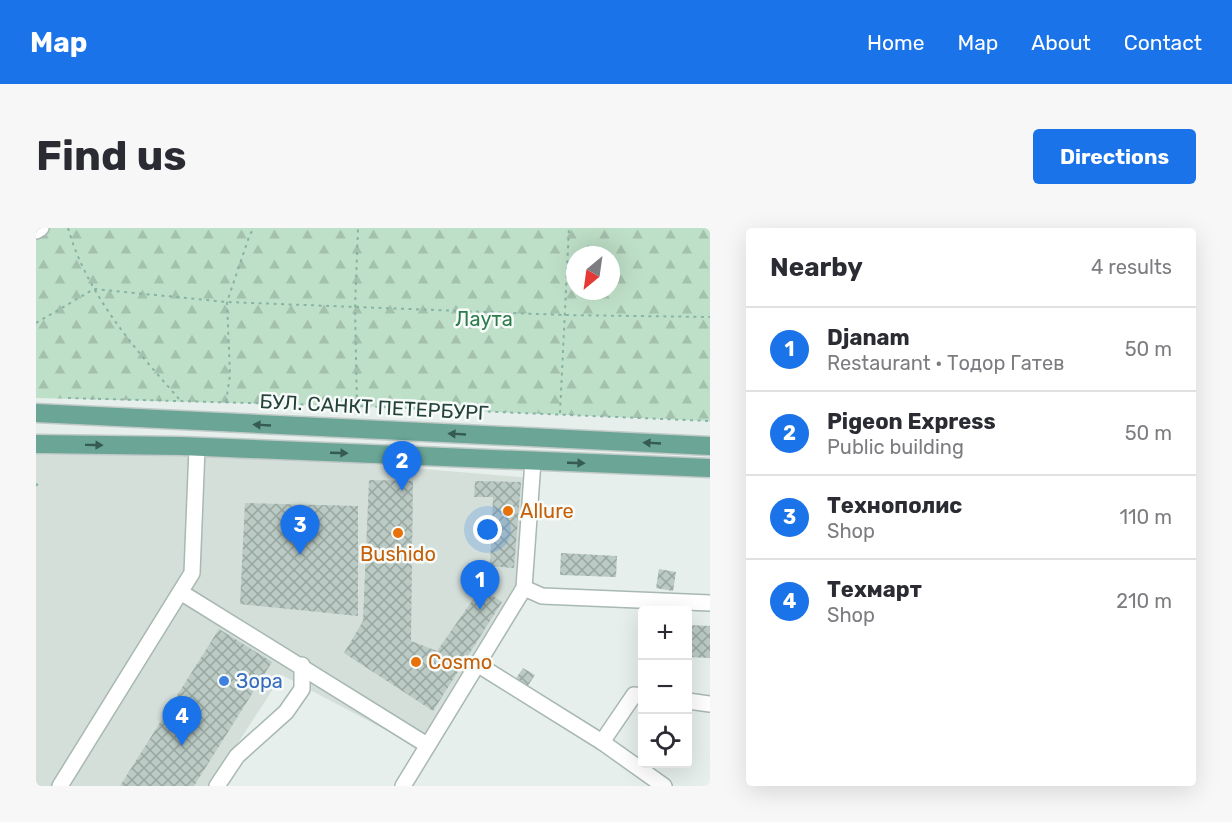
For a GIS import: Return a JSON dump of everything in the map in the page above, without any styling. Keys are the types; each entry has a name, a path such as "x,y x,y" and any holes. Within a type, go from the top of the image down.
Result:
{"main road":[{"name":"БУЛ. САНКТ ПЕТЕРБУРГ","path":"36,413 710,446"},
{"path":"36,444 710,468"}],"street":[{"path":"36,231 41,228"},
{"path":"60,786 182,593 192,573 197,448"},
{"path":"403,786 524,588 533,461"},
{"path":"524,588 542,596 710,603"},
{"path":"182,593 427,745"},
{"path":"477,664 602,742 664,786"},
{"path":"217,786 237,756 286,712 302,689 302,666"},
{"path":"602,742 634,695 638,696"},
{"path":"692,702 710,704"}],"path":[{"path":"68,228 75,255 94,289 139,353 182,404"},
{"path":"226,403 230,375 227,302 255,228"},
{"path":"357,406 355,308 358,228"},
{"path":"560,413 569,228"},
{"path":"36,323 94,289 227,302 355,308 710,317"},
{"path":"58,398 182,404 357,406 560,413 710,421"},
{"path":"36,486 39,482"}],"shaded area":[{"path":"36,442 41,455 256,455 532,478 524,588 427,745 414,745 282,675 210,786 36,786"}],"green space":[{"name":"Лаута","path":"36,228 710,228 710,421 357,406 36,398"}],"building":[{"path":"369,480 413,481 411,641 437,651 481,588 502,602 433,711 344,653 363,621"},
{"path":"475,481 521,482 514,568 490,566 493,497 474,497"},
{"path":"245,503 358,506 358,616 240,604"},
{"path":"561,553 617,556 616,577 560,575"},
{"path":"659,569 676,572 673,591 656,588"},
{"path":"692,625 710,626 710,658 692,657"},
{"path":"219,629 272,662 194,786 120,786"},
{"path":"523,668 535,675 527,687 515,680"}],"place":[{"name":"Pigeon Express","path":"402,491"},
{"name":"Allure","path":"508,511"},
{"name":"Bushido","path":"398,533"},
{"name":"Технополис","path":"300,555"},
{"name":"Djanam","path":"480,610"},
{"name":"Cosmo","path":"416,662"},
{"name":"Зора","path":"224,681"},
{"name":"Техмарт","path":"182,746"}]}
